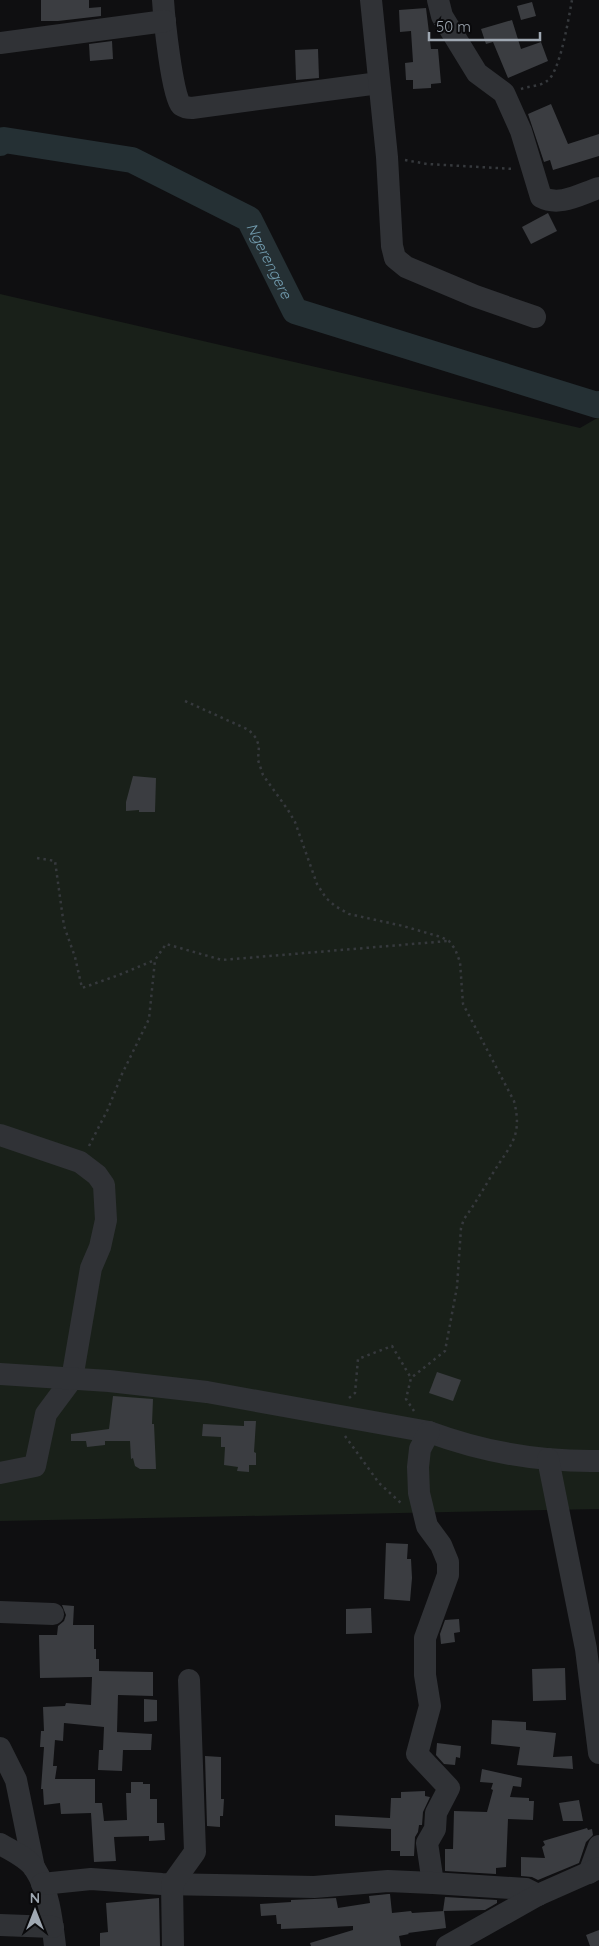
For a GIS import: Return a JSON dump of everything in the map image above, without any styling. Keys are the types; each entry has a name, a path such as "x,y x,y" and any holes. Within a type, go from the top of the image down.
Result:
{"street":[{"path":"370,0 387,157 392,246 395,258 406,267 436,280 535,317"},
{"path":"438,0 442,16 477,73 504,93 521,131 541,197 548,201 557,202 599,188"},
{"path":"0,43 164,11 179,100 182,105 187,107 201,107 379,83"},
{"path":"0,1135 80,1162 97,1176 104,1185 106,1220 100,1247 91,1268 72,1379 46,1414 35,1466 0,1473"},
{"path":"0,1374 110,1381 207,1392 429,1432 450,1440 534,1458 599,1461"},
{"path":"429,1432 420,1449 418,1493 427,1526 441,1545 448,1562 448,1575 425,1638 426,1674 430,1706 417,1754 449,1788 436,1813 435,1830 428,1843 433,1883"},
{"path":"548,1459 586,1649 599,1753"},
{"path":"0,1612 53,1614"},
{"path":"173,1946 172,1884 195,1852 189,1680"},
{"path":"0,1748 16,1780 54,1937 0,1925"},
{"path":"0,1844 16,1852 38,1876 172,1884 314,1887 388,1881 526,1889 538,1895"},
{"path":"447,1946 538,1895 594,1871 599,1846"}],"path":[{"path":"504,93 547,82 553,76 564,40 572,0"},
{"path":"387,157 427,164 533,171"},
{"path":"184,701 249,730 256,738 259,746 258,760 263,775 288,810 300,833 318,884 326,898 349,914 380,923 403,926 449,941 455,949 460,962 463,1004 514,1101 517,1125 511,1148 464,1219 460,1239 457,1287 445,1352 411,1378 406,1399 429,1432"},
{"path":"36,858 55,860 64,926 75,958 82,988 119,976 155,960"},
{"path":"80,1162 108,1109 122,1074 149,1020 155,960 166,944 222,960 449,941"}],"shaded area":[{"path":"0,294 580,428 599,417 599,1509 0,1521"}],"building":[{"path":"41,0 89,0 89,8 101,7 101,16 41,21"},
{"path":"532,2 536,16 521,20 517,6"},
{"path":"426,8 431,49 438,49 441,83 431,84 431,88 413,89 413,80 406,80 405,63 413,62 411,31 400,32 399,10"},
{"path":"512,20 521,49 541,42 548,61 508,78 493,42 486,44 481,29"},
{"path":"112,41 113,59 90,61 89,44"},
{"path":"318,49 319,78 296,80 295,50"},
{"path":"551,104 568,144 599,134 599,156 553,170 550,160 544,162 528,114"},
{"path":"548,213 557,231 531,244 522,227"},
{"path":"133,776 156,778 155,812 126,811 126,802"},
{"path":"437,1372 461,1380 453,1401 429,1393"},
{"path":"113,1396 153,1399 152,1424 154,1424 156,1469 140,1469 135,1466 133,1458 131,1459 130,1441 105,1441 105,1445 87,1447 86,1441 71,1441 71,1434 109,1429"},
{"path":"244,1421 256,1421 254,1452 256,1453 256,1465 249,1465 249,1472 237,1471 238,1467 224,1465 225,1447 221,1447 221,1437 202,1436 203,1424 244,1426"},
{"path":"386,1543 408,1544 407,1559 411,1559 412,1578 410,1601 384,1599"},
{"path":"62,1605 74,1606 73,1625 94,1625 94,1649 96,1649 96,1659 99,1659 99,1671 153,1672 153,1696 118,1695 117,1732 152,1734 151,1750 123,1750 122,1771 98,1770 99,1750 103,1750 104,1727 64,1723 63,1741 55,1740 53,1766 57,1766 55,1779 95,1779 95,1803 102,1803 104,1821 127,1820 126,1793 131,1793 131,1782 150,1784 150,1799 157,1799 157,1823 164,1823 165,1840 149,1841 149,1836 114,1837 116,1861 94,1862 91,1813 61,1814 60,1803 44,1805 43,1789 41,1789 44,1747 40,1747 41,1731 44,1731 43,1707 65,1706 66,1703 91,1705 92,1677 40,1678 39,1635 57,1635 58,1626 64,1621 66,1615"},
{"path":"371,1608 372,1633 346,1634 346,1609"},
{"path":"459,1619 460,1632 454,1633 455,1642 441,1644 440,1634 445,1620"},
{"path":"565,1668 566,1700 533,1701 532,1669"},
{"path":"144,1699 157,1700 157,1721 144,1722"},
{"path":"492,1720 526,1722 526,1730 556,1733 553,1757 572,1756 573,1769 517,1765 520,1747 491,1744"},
{"path":"437,1743 461,1746 460,1758 456,1757 455,1765 444,1764 436,1755"},
{"path":"205,1756 221,1757 221,1799 224,1799 223,1816 220,1816 220,1827 207,1826"},
{"path":"482,1769 522,1778 521,1787 513,1786 510,1797 529,1798 529,1801 534,1801 533,1820 508,1819 506,1867 496,1868 496,1874 445,1871 445,1849 453,1849 454,1811 487,1812 493,1783 480,1782"},
{"path":"425,1791 425,1796 430,1797 423,1812 422,1825 419,1825 415,1837 414,1856 400,1856 400,1851 391,1851 391,1829 335,1826 335,1815 390,1818 391,1798 401,1798 401,1792"},
{"path":"579,1800 583,1821 563,1821 559,1803"},
{"path":"587,1828 588,1830 592,1829 593,1835 586,1842 579,1863 538,1880 532,1877 521,1876 521,1857 545,1858 542,1847 545,1845 543,1841"},
{"path":"390,1894 392,1913 444,1911 446,1928 399,1936 401,1946 311,1946 310,1943 353,1930 353,1926 281,1929 281,1924 277,1924 276,1915 261,1916 260,1904 291,1902 291,1900 336,1898 338,1908 370,1903 369,1896"},
{"path":"445,1897 497,1900 497,1903 485,1910 443,1911"},
{"path":"159,1898 160,1946 100,1946 100,1933 108,1932 106,1903"},
{"path":"599,1930 599,1946 590,1946 586,1935"}],"waterway":[{"name":"Ngerengere","path":"0,143 4,140 132,160 249,219 295,311 597,405 599,404"}]}
